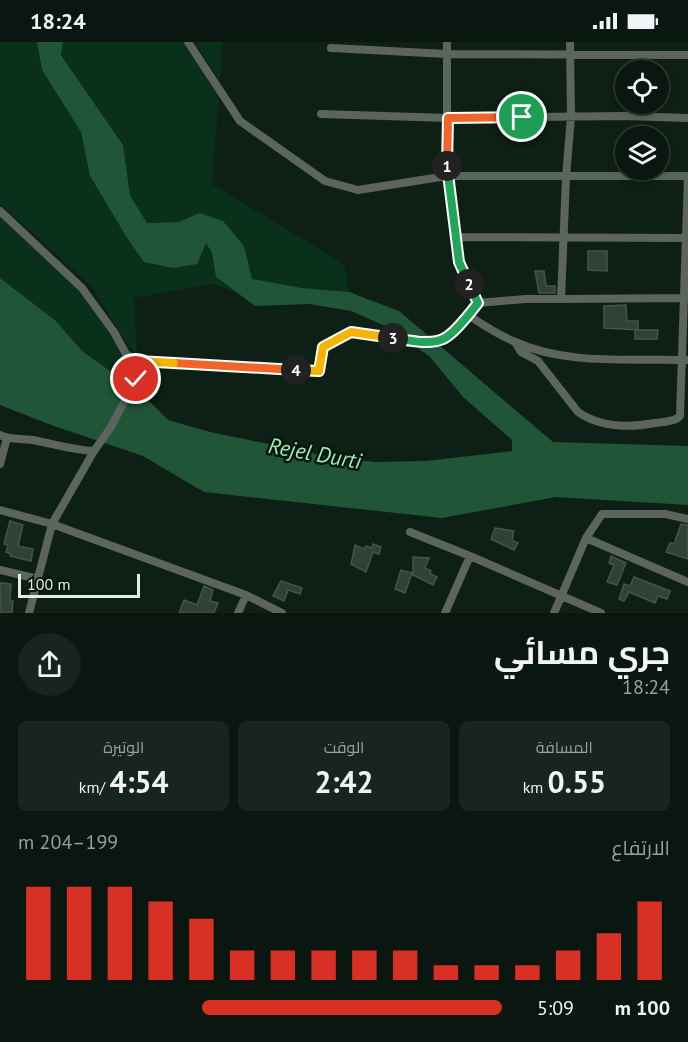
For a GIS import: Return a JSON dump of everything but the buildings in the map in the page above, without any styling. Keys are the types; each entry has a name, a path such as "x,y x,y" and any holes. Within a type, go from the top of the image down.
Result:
{"street":[{"path":"188,42 240,121 325,181 358,190 447,176 688,176 685,360 678,418 633,427 602,423 578,412 538,361 521,352 515,342"},
{"path":"447,42 447,176 454,237 459,262 478,303"},
{"path":"561,299 571,117 570,42"},
{"path":"331,48 447,54 688,56"},
{"path":"321,114 448,118 688,118"},
{"path":"0,211 82,288 114,332 126,354 137,361 319,371 323,347 351,332 435,341 445,338 478,303 525,299 685,298"},
{"path":"454,237 687,238"},
{"path":"468,315 515,342 539,350 586,359 685,360"},
{"path":"30,613 51,524 94,451 111,427 136,379 137,361"},
{"path":"0,464 3,436 94,451"},
{"path":"0,510 51,524 246,596 282,613"},
{"path":"554,613 586,538 599,517 606,513 665,514 688,519"},
{"path":"410,532 601,613"},
{"path":"586,538 688,582"},
{"path":"446,613 470,556"},
{"path":"0,570 38,579"},
{"path":"238,613 246,596"}],"shaded area":[{"path":"0,42 37,42 42,70 81,132 90,176 127,238 205,242 212,253 216,277 236,293 213,284 134,298 137,355 125,341 91,286 0,204"},
{"path":"37,42 63,42 61,55 123,145 130,195 147,223 179,222 199,213 223,221 244,246 252,279 302,288 349,292 399,311 553,442 688,446 688,505 556,497 442,518 204,492 143,456 0,405 0,278 56,321 82,351 139,391 168,420 210,432 321,455 374,462 426,461 512,451 512,440 463,397 430,357 392,329 351,311 309,304 255,306 216,277 212,253 206,243 197,264 173,268 144,262 90,176 81,132 42,70"},
{"path":"63,42 183,42 219,94 212,184 344,264 349,292 302,288 252,279 244,246 199,213 179,222 147,223 130,195 123,145 61,54"},
{"path":"194,42 223,42 220,81"},
{"path":"0,215 80,290 134,362 134,378 130,384 82,351 56,321 0,278"}],"route":[{"path":"136,379 137,361 319,371 323,347 351,332 419,341 435,341 445,338 478,303 459,262 454,237 447,176 448,118 522,117"}],"water label":[{"name":"Rejel Durti","path":"315,453"}]}
